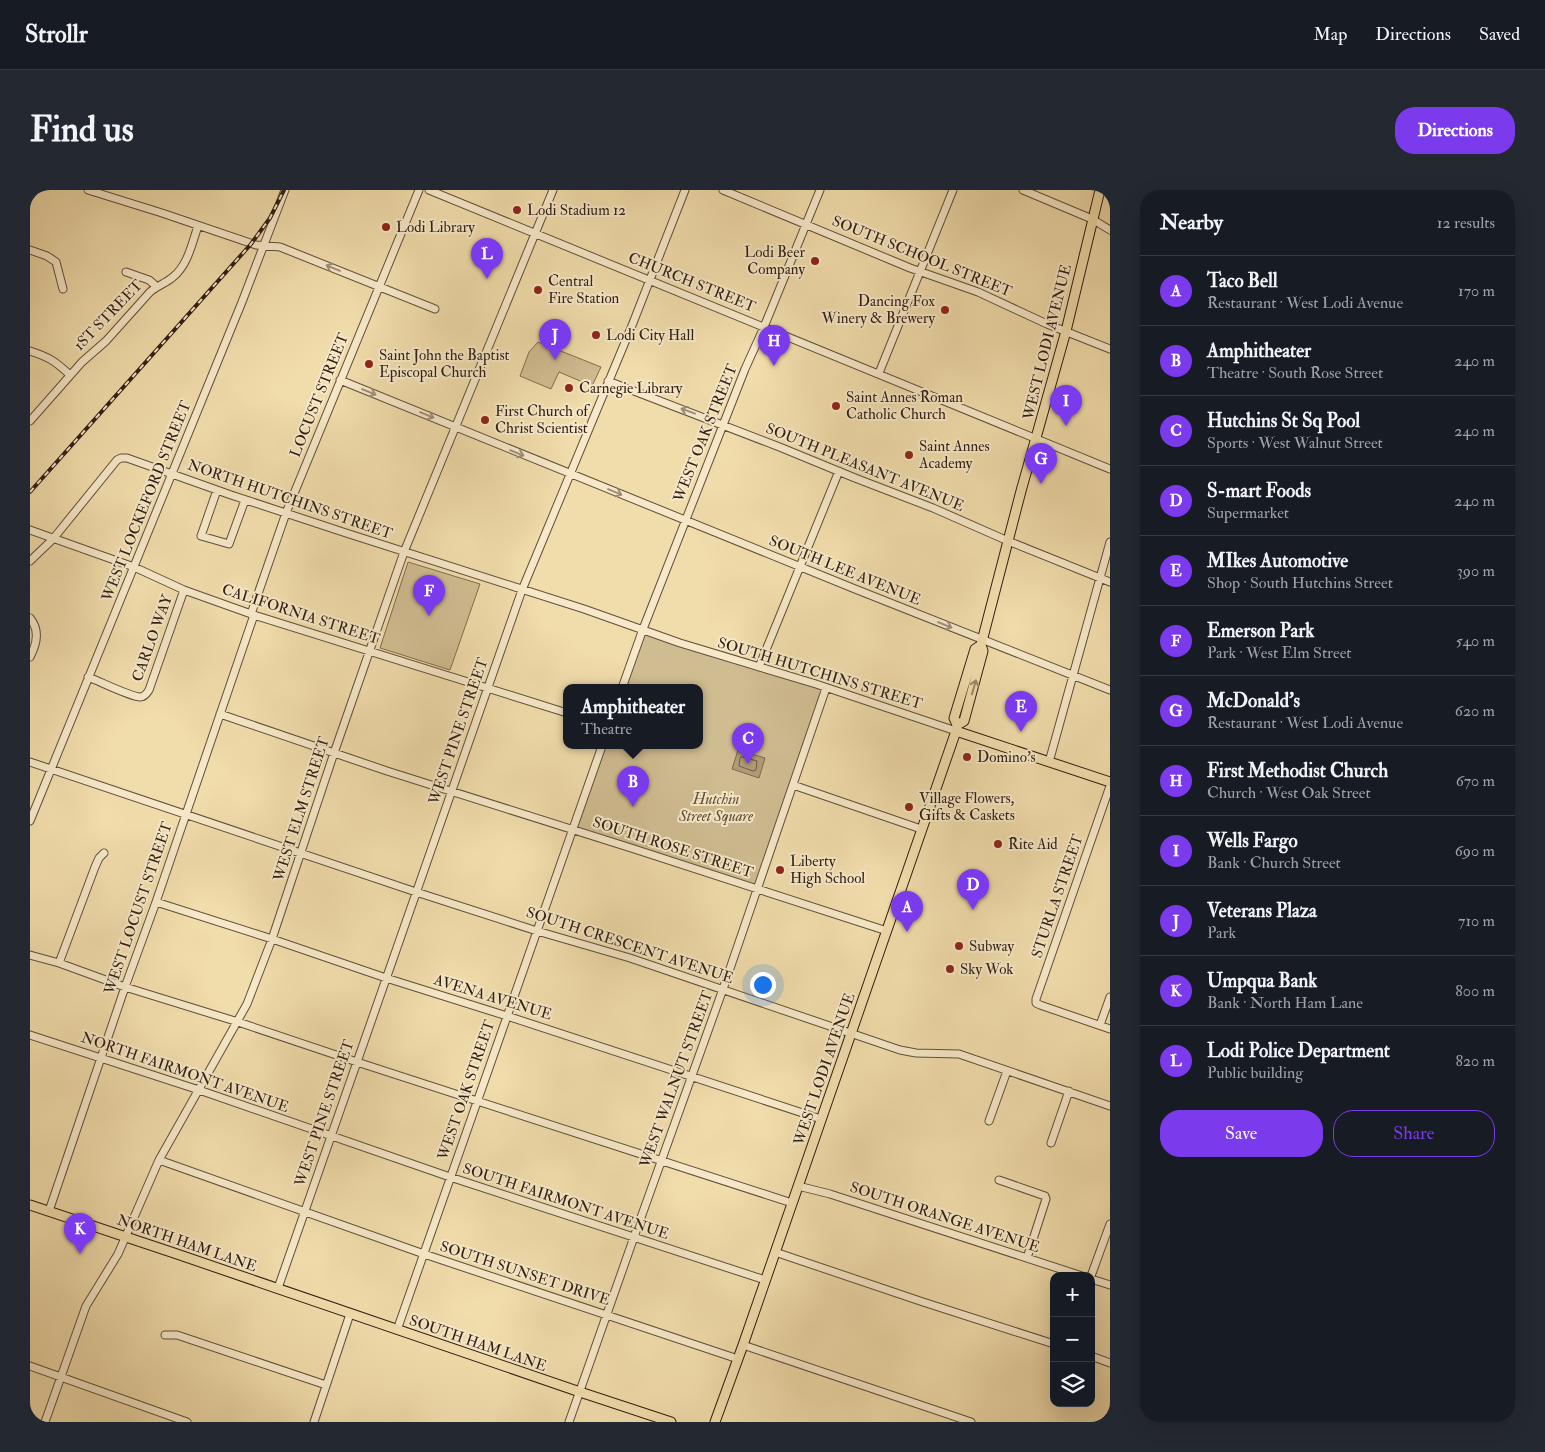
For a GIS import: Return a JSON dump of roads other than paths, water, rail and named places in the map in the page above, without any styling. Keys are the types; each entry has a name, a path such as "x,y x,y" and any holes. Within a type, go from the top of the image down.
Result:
{"main road":[{"name":"WEST LODI AVENUE","path":"715,1422 957,728 954,718 975,649 981,643 1066,331 1100,190"},
{"name":"SOUTH HUTCHINS STREET","path":"957,728 1110,782"},
{"name":"NORTH HAM LANE","path":"30,1205 278,1288"},
{"name":"SOUTH HAM LANE","path":"278,1288 671,1422"}],"street":[{"path":"90,190 256,245 280,247 435,309"},
{"name":"WEST LOCKEFORD STREET","path":"30,822 286,190"},
{"name":"LOCUST STREET","path":"253,614 286,514 419,190"},
{"name":"CHURCH STREET","path":"429,190 1110,469"},
{"name":"WEST ELM STREET","path":"45,1422 86,1306 118,1254 159,1160 238,1022 257,981 404,552 553,190"},
{"name":"WEST PINE STREET","path":"278,1288 522,590 633,323 685,190"},
{"name":"SOUTH SCHOOL STREET","path":"723,190 920,271 978,292 1110,349"},
{"name":"WEST OAK STREET","path":"623,684 642,629 745,369 820,190"},
{"path":"879,373 953,190"},
{"path":"1023,190 1092,219 1110,230"},
{"name":"1ST STREET","path":"30,421 82,362 106,341 156,286 174,276 185,263 198,226"},
{"path":"30,250 47,256 56,262 62,289"},
{"path":"126,272 148,280 156,286"},
{"path":"30,351 47,356 70,375"},
{"name":"SOUTH LEE AVENUE","path":"340,380 800,567 981,643 1110,690"},
{"name":"SOUTH PLEASANT AVENUE","path":"608,381 933,508 1008,541 1110,582"},
{"name":"NORTH HUTCHINS STREET","path":"30,561 53,539 116,460 127,458 286,514 522,590"},
{"path":"759,667 839,471"},
{"path":"217,490 202,536 229,544 245,500"},
{"name":"CALIFORNIA STREET","path":"30,530 134,567 184,590 253,614 563,712"},
{"path":"1049,762 1110,542"},
{"name":"CARLO WAY","path":"88,677 133,695 141,697 145,695 149,690 184,590"},
{"name":"SOUTH HUTCHINS STREET","path":"522,590 680,643 957,728"},
{"name":"WEST LOCUST STREET","path":"49,1211 253,614"},
{"path":"30,618 34,624 37,638 30,658"},
{"name":"WEST WALNUT STREET","path":"569,1422 723,989 826,688"},
{"name":"SOUTH ROSE STREET","path":"220,714 387,771 887,931"},
{"name":"WEST OAK STREET","path":"397,1330 601,749"},
{"name":"SOUTH CRESCENT AVENUE","path":"30,762 416,892 537,931 630,958 903,1050 916,1053 958,1054 1110,1106"},
{"path":"793,784 922,829"},
{"name":"STURLA STREET","path":"1100,1025 1048,1008 1036,1002 1036,999 1110,786"},
{"path":"59,963 95,867 99,858 104,853"},
{"name":"AVENA AVENUE","path":"156,902 821,1119"},
{"path":"30,955 792,1203"},
{"path":"1110,997 1100,1025 1110,1029"},
{"name":"NORTH FAIRMONT AVENUE","path":"30,1035 199,1090 331,1136"},
{"path":"989,1121 1007,1071"},
{"path":"1051,1143 1069,1091"},
{"name":"SOUTH FAIRMONT AVENUE","path":"331,1136 450,1178 765,1280"},
{"name":"SOUTH SUNSET DRIVE","path":"159,1160 424,1254 738,1358"},
{"path":"998,1180 1045,1196 1046,1200 1027,1258"},
{"name":"SOUTH ORANGE AVENUE","path":"798,1186 830,1194 1070,1272"},
{"path":"1093,1272 1110,1224"},
{"path":"775,1252 1050,1343"},
{"path":"1095,1279 1110,1285"},
{"path":"314,1422 350,1314"},
{"path":"165,1335 177,1335 326,1385"},
{"path":"743,1345 971,1422"},
{"path":"1095,1357 1110,1363"},
{"path":"30,1366 187,1422"}],"water":[{"path":"738,750 765,758 759,778 732,769"}],"railway":[{"path":"30,492 251,244 270,218 284,190"}],"place":[{"name":"Lodi Stadium 12","path":"517,210"},
{"name":"Lodi Library","path":"386,227"},
{"name":"Lodi Beer Company","path":"815,261"},
{"name":"Lodi Police Department","path":"487,279"},
{"name":"Central Fire Station","path":"538,290"},
{"name":"Dancing Fox Winery & Brewery","path":"945,310"},
{"name":"Lodi City Hall","path":"596,335"},
{"name":"Veterans Plaza","path":"555,360"},
{"name":"Saint John the Baptist Episcopal Church","path":"369,364"},
{"name":"First Methodist Church","path":"774,366"},
{"name":"Carnegie Library","path":"569,388"},
{"name":"Saint Annes Roman Catholic Church","path":"836,406"},
{"name":"First Church of Christ Scientist","path":"485,420"},
{"name":"Wells Fargo","path":"1066,426"},
{"name":"Saint Annes Academy","path":"909,455"},
{"name":"McDonald's","path":"1041,484"},
{"name":"Emerson Park","path":"429,616"},
{"name":"MIkes Automotive","path":"1021,732"},
{"name":"Domino's","path":"967,757"},
{"name":"Hutchins St Sq Pool","path":"748,764"},
{"name":"Amphitheater","path":"633,807"},
{"name":"Village Flowers, Gifts & Caskets","path":"909,807"},
{"name":"Rite Aid","path":"998,844"},
{"name":"Liberty High School","path":"780,870"},
{"name":"S-mart Foods","path":"973,910"},
{"name":"Taco Bell","path":"907,932"},
{"name":"Subway","path":"959,946"},
{"name":"Sky Wok","path":"950,969"},
{"name":"Umpqua Bank","path":"80,1254"}],"park label":[{"name":"Hutchin Street Square","path":"716,808"}]}
